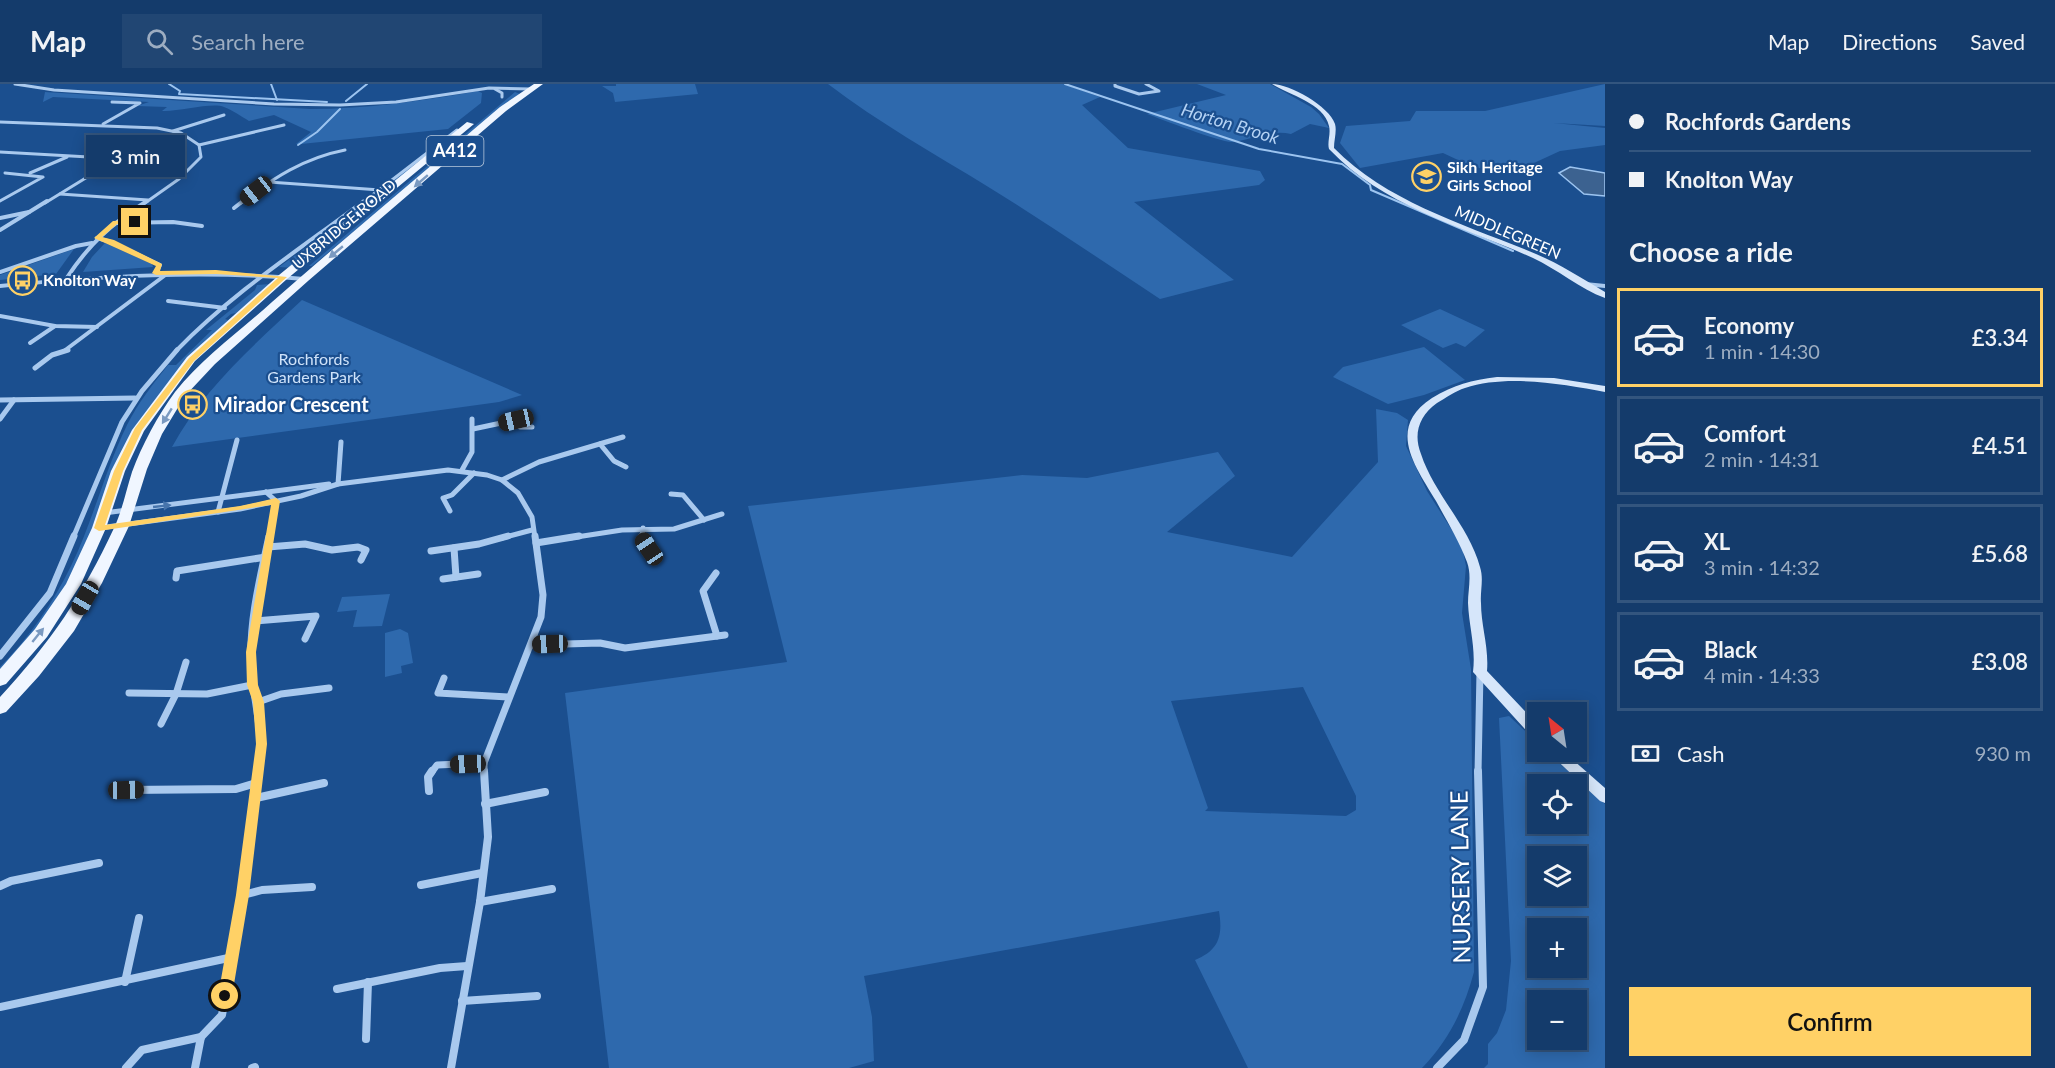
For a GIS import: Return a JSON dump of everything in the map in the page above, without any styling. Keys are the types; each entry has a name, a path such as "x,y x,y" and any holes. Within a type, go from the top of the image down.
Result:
{"main road":[{"name":"UXBRIDGE ROAD","path":"0,708 33,672 68,627 94,583 122,526 140,469 156,434 180,394 211,362 304,279 503,109 539,84"},
{"name":"UXBRIDGE ROAD","path":"0,680 41,633 73,584 99,528 118,471 138,430 191,360 283,277 516,85"}],"street":[{"path":"15,84 54,90 302,105 396,102 516,85 530,89"},
{"path":"1116,84 1115,86 1139,94 1159,91 1146,84"},
{"name":"MIDDLEGREEN","path":"1275,84 1300,96 1327,116 1332,123 1331,148 1346,163 1410,205 1537,257 1605,295"},
{"path":"489,88 500,91 502,97"},
{"path":"101,125 140,103 112,102"},
{"path":"173,131 224,115"},
{"path":"0,122 101,125 173,131 199,145 201,157 194,166 181,178 97,238 66,279"},
{"path":"0,127 8,122"},
{"path":"199,145 285,125"},
{"path":"0,656 50,593 109,450 135,398 164,362 263,274 380,190 457,130"},
{"path":"234,208 268,182 310,157 345,150"},
{"path":"0,152 99,159 103,163 102,168 0,230"},
{"path":"29,174 67,156"},
{"path":"0,201 43,177 5,173"},
{"path":"268,182 380,190"},
{"path":"60,194 148,200"},
{"path":"0,218 33,211"},
{"path":"116,223 173,222 202,226"},
{"path":"97,238 111,242 160,265 156,273"},
{"path":"0,272 76,246 92,243"},
{"path":"0,285 156,273 216,272 304,279"},
{"path":"35,368 52,355 68,350 168,273"},
{"path":"1586,284 1605,286"},
{"path":"168,301 225,308"},
{"path":"0,316 55,326 97,327"},
{"path":"30,343 55,326"},
{"path":"1527,722 1480,672 1483,653 1475,609 1475,566 1441,501 1420,468 1412,443 1417,416 1438,398 1463,386 1486,382 1553,381 1605,389"},
{"path":"0,400 135,398"},
{"path":"0,419 14,400"},
{"path":"462,470 472,452 472,420"},
{"path":"473,429 516,420 520,427 532,427"},
{"path":"502,480 539,462 623,437"},
{"path":"218,512 237,440"},
{"path":"338,484 341,442"},
{"path":"600,444 614,461 626,467"},
{"path":"104,513 424,471 462,470 502,480 518,493 532,518 543,595 541,617 484,763 484,804 488,837 480,902 451,1068"},
{"path":"450,511 443,498 452,495 474,473"},
{"path":"99,528 218,512 301,496 338,484"},
{"path":"266,492 276,501"},
{"path":"671,494 683,495 704,520"},
{"path":"195,1068 201,1037 222,1015 243,895 262,744 258,702 252,685 251,652 276,501"},
{"path":"536,543 643,528 674,529 722,514"},
{"path":"643,528 642,539 656,560"},
{"path":"431,551 479,544 502,536 532,530"},
{"path":"268,548 305,544 332,549 358,547 366,550 361,560"},
{"path":"454,548 456,577"},
{"path":"176,578 177,571 266,557"},
{"path":"531,645 600,643 625,648 721,635 703,591 716,573"},
{"path":"443,579 478,574"},
{"path":"255,621 316,616 305,639"},
{"path":"161,724 176,694 186,662"},
{"name":"NURSERY LANE","path":"1437,1068 1464,1040 1483,987 1478,773 1480,672"},
{"path":"444,678 438,693 508,697"},
{"path":"129,693 231,693 252,685"},
{"path":"258,702 280,694 329,688"},
{"path":"1566,762 1605,797"},
{"path":"429,791 428,777 437,765 484,763"},
{"path":"126,790 236,789 256,783"},
{"path":"256,798 324,783"},
{"path":"484,804 545,792"},
{"path":"0,886 11,881 99,863"},
{"path":"421,885 482,873"},
{"path":"243,895 262,890 312,887"},
{"path":"480,902 552,889"},
{"path":"125,982 139,918"},
{"path":"0,1007 233,957"},
{"path":"337,989 440,968 467,966"},
{"path":"366,1039 368,982"},
{"path":"462,1001 537,996"},
{"path":"126,1068 142,1050 201,1037"}],"green space":[{"path":"616,84 695,84 698,94 615,102 613,93 602,86 616,86"},
{"path":"828,84 1064,84 1100,97 1082,105 1128,148 1260,171 1265,180 1259,185 1134,202 1234,280 1160,299 1012,202 887,125"},
{"path":"1197,84 1270,84 1311,107 1329,128 1310,124 1291,134 1276,133 1232,142 1204,135 1147,114 1226,95"},
{"path":"1605,84 1605,126 1554,123 1605,128 1605,145 1560,151 1534,163 1491,170 1473,167 1443,153 1360,168 1340,143 1346,126 1410,121 1416,111 1485,111"},
{"path":"478,91 482,93 481,103 448,129 301,144 296,144 311,132 274,115 249,121 219,106 162,111 167,107 137,106 149,102 53,97 43,102 45,92 331,109 394,104"},
{"path":"515,92 520,94 312,266 309,266"},
{"path":"454,131 295,268 279,267 336,226"},
{"path":"105,243 152,264 153,267 83,272 92,257"},
{"path":"74,249 56,274 0,280 0,275"},
{"path":"270,284 236,313 225,319 228,320 164,390 68,582 47,616 0,672 0,667 30,632 64,580 79,549 119,442 146,394 168,365 176,365 212,330 206,330 255,290 257,285"},
{"name":"Rochfords Gardens Park","path":"302,300 522,395 499,402 172,447 214,387"},
{"path":"1440,309 1485,330 1465,347 1456,343 1443,348 1401,325"},
{"path":"1424,347 1465,380 1424,395 1388,404 1333,377 1343,367"},
{"path":"1376,409 1397,413 1408,420 1406,446 1427,491 1462,546 1466,566 1462,613 1471,669 1474,972 1465,999 1448,1035 1422,1068 1248,1068 1195,960 1209,952 1218,941 1219,911 864,976 872,1017 874,1061 849,1068 609,1068 565,693 787,662 748,506 1022,475 1087,478 1218,452 1235,476 1167,532 1292,557 1378,462","holes":["1303,687 1356,796 1356,810 1346,816 1205,811 1208,808 1171,701"]},
{"path":"390,594 382,626 353,627 357,610 337,612 342,597"},
{"path":"400,629 408,633 413,663 401,666 402,673 385,677 385,633"},
{"path":"1509,716 1527,733 1527,762 1558,762 1572,774 1527,774 1527,834 1587,834 1587,788 1605,804 1605,1068 1484,1068 1488,1064 1488,1044 1497,1033 1506,1010 1511,961 1499,718"}],"shaded area":[{"path":"1570,167 1605,173 1605,196 1584,194 1559,173"}],"waterway":[{"path":"169,84 180,91 179,94 277,99"},
{"path":"271,84 277,99"},
{"path":"346,101 367,84"},
{"name":"Horton Brook","path":"1065,84 1259,149 1342,164 1370,185 1371,190 1513,251"},
{"path":"277,99 327,102"},
{"path":"298,145 317,132 340,109"}],"place":[{"name":"Sikh Heritage Girls School","path":"1426,176"},
{"name":"Knolton Way","path":"22,280"},
{"name":"Mirador Crescent","path":"193,405"}],"route":[{"path":"135,222 116,223 97,238 111,242 160,265 156,273 216,272 283,277 191,360 138,430 118,471 99,528 276,501 251,652 252,685 258,702 262,744 243,895 225,996"}]}
